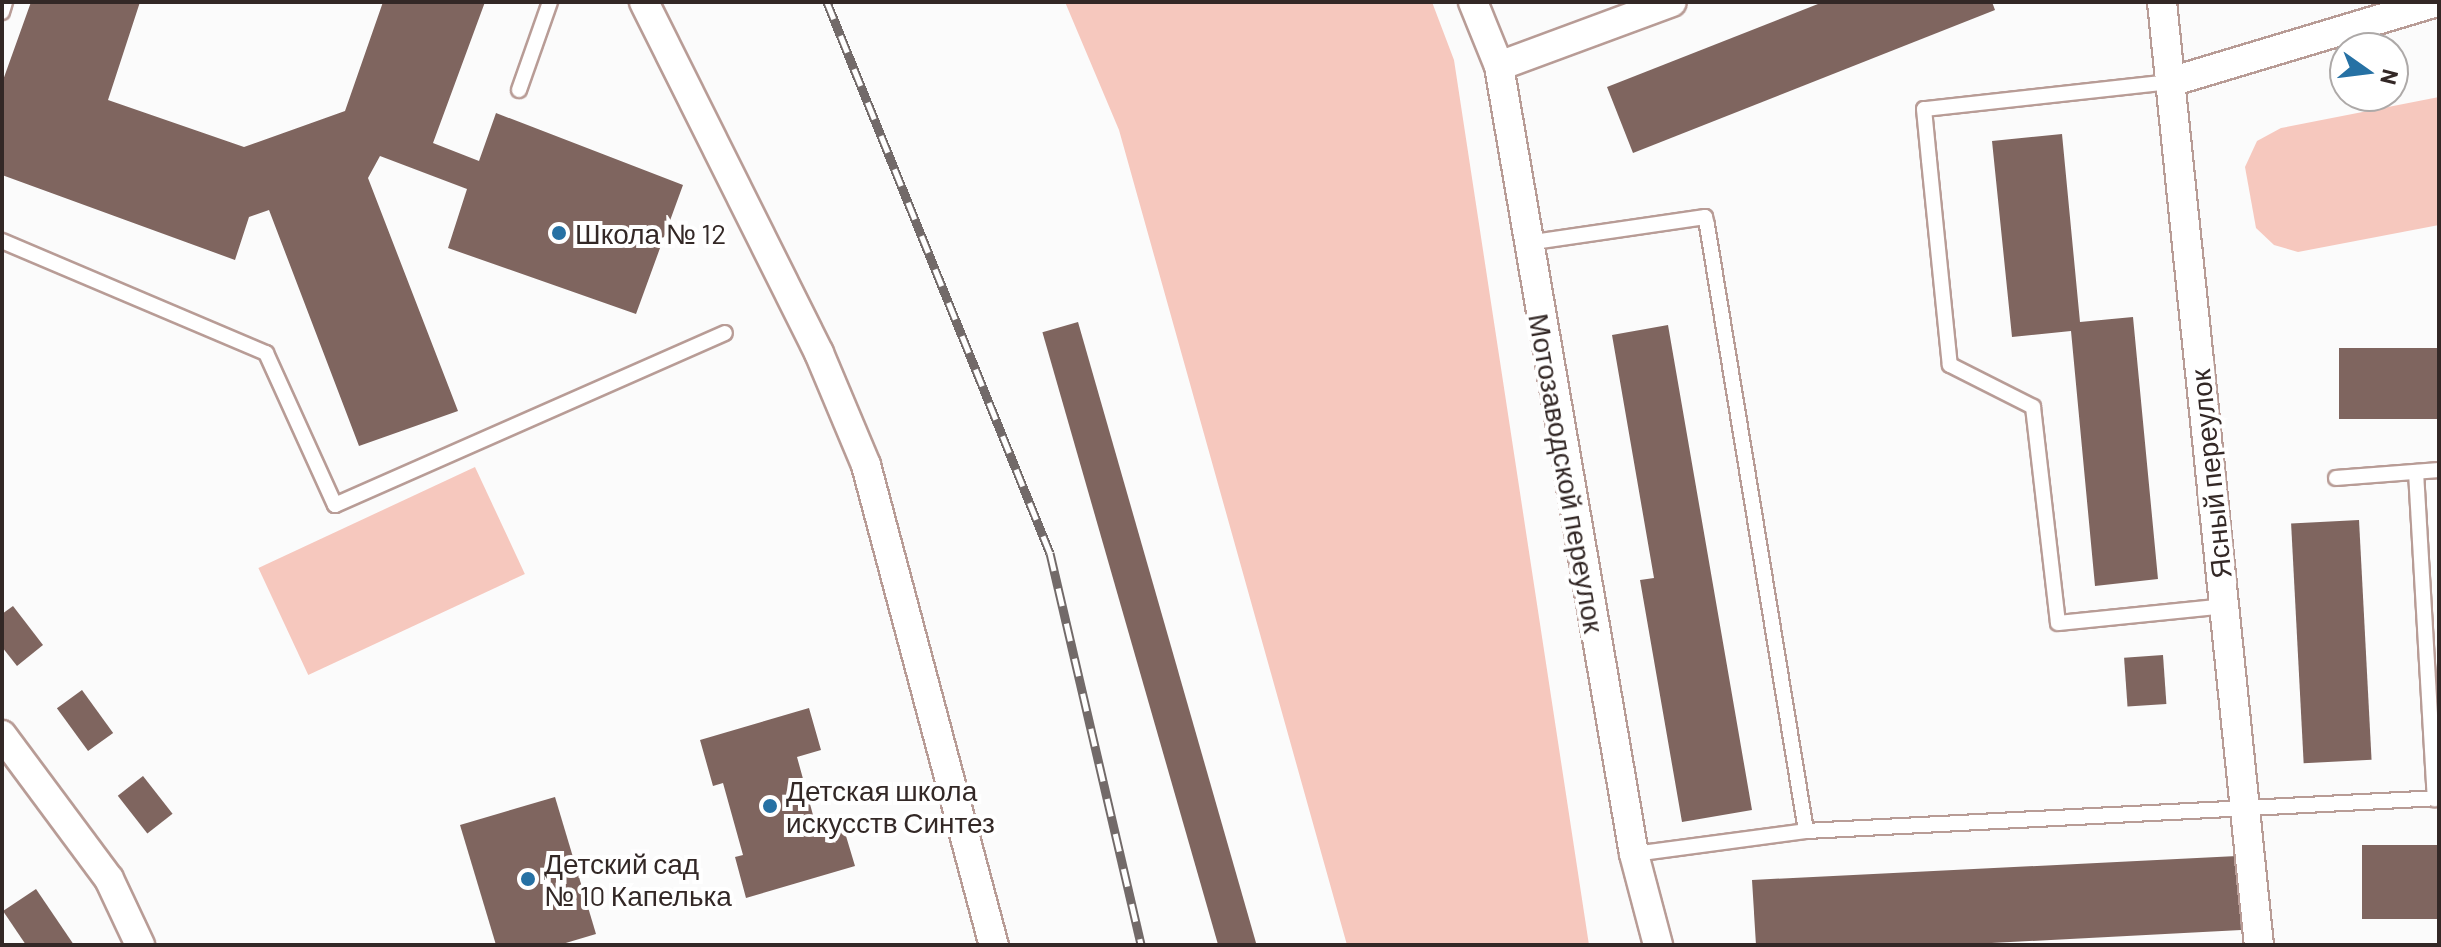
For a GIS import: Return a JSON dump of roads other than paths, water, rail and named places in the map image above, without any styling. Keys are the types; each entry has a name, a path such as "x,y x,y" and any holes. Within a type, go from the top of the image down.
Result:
{"street":[{"path":"644,2 819,353 866,465 994,945"},
{"name":"Мотозаводской переулок","path":"1473,2 1499,66 1634,854 1658,945"},
{"name":"Ясный переулок","path":"2162,2 2259,945"},
{"path":"2170,82 2436,2"},
{"path":"1499,66 1658,4"},
{"path":"2,735 109,879 140,945"}],"lane":[{"path":"2,12 5,2"},
{"path":"519,90 550,2"},
{"path":"2170,82 1924,109 1950,365 2033,407 2058,623 2224,606"},
{"path":"1527,243 1705,217 1806,831"},
{"path":"2,241 266,353 335,505 725,333"},
{"path":"2336,478 2439,470"},
{"path":"1634,854 1806,831 2437,798 2416,472"}],"railway":[{"path":"827,2 1050,553 1141,945"}],"place":[{"name":"Школа № 12","path":"559,233"},
{"name":"Детская школа искусств Синтез","path":"770,806"},
{"name":"Детский сад № 10 Капелька","path":"528,879"}]}
